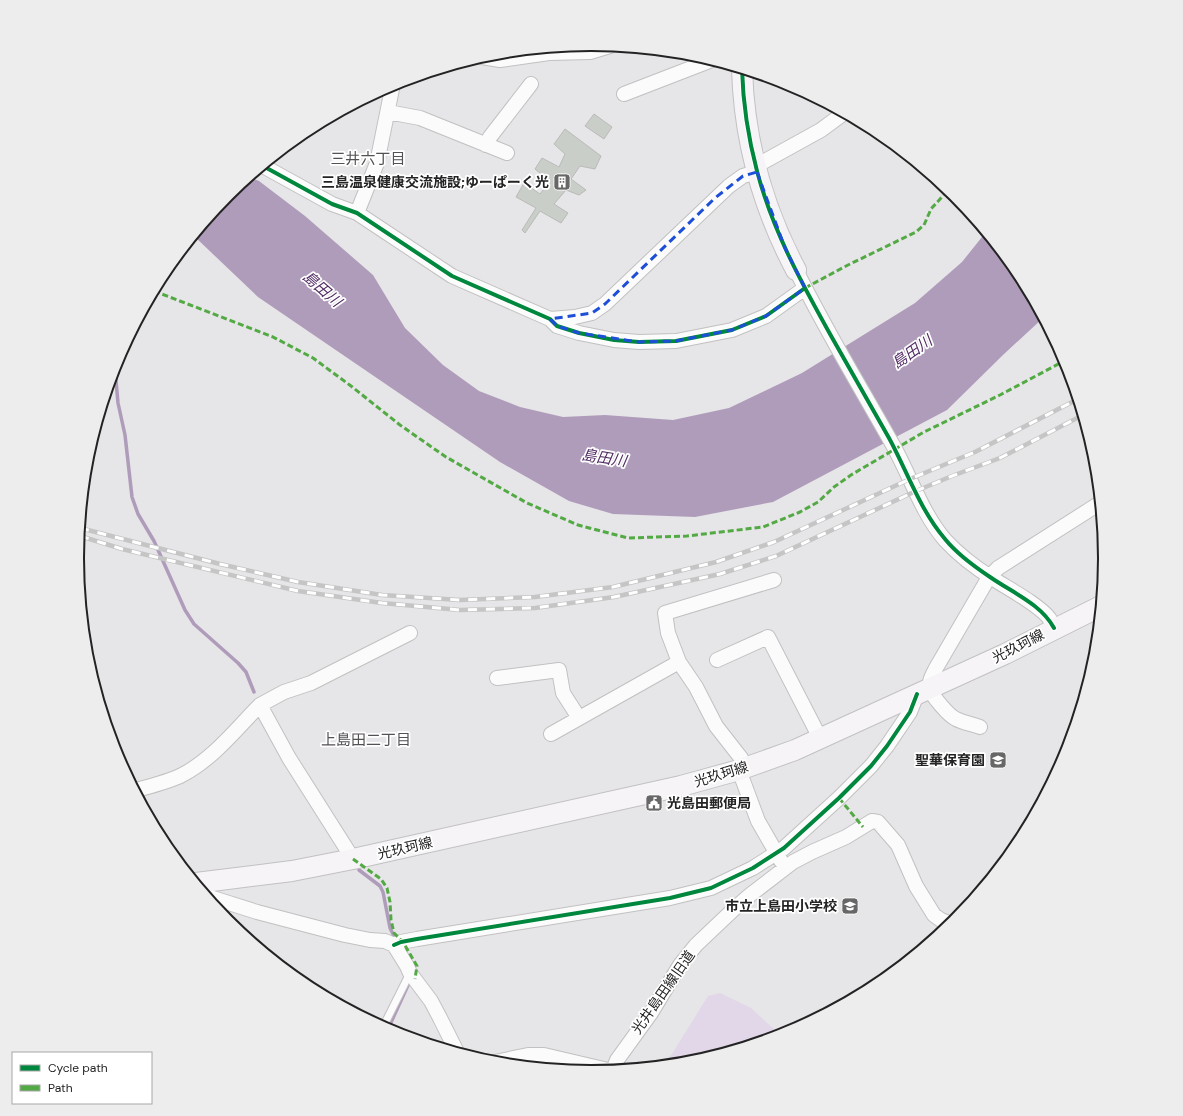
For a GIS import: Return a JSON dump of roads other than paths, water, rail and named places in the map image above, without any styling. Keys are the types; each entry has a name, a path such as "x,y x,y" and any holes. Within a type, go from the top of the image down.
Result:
{"main road":[{"path":"742,74 743,98 756,169 785,248 796,270"},
{"name":"光玖珂線","path":"202,882 292,871 353,859 682,786 742,768 795,750 1005,654 1054,628 1095,609"}],"street":[{"path":"573,52 593,51"},
{"path":"499,60 529,55"},
{"path":"624,94 703,64"},
{"path":"486,145 490,137 531,84"},
{"path":"357,213 377,163 392,92"},
{"path":"388,112 420,118 506,153"},
{"path":"550,319 575,317 592,313 605,304 730,186 743,176 756,169 763,162 821,130 840,116"},
{"path":"268,168 332,204 357,213 452,276 550,319 557,326 579,333 614,340 639,342 676,341 732,330 766,316 808,294"},
{"path":"796,270 895,449 925,509 937,529 946,541 989,577 1040,609 1049,618 1054,628"},
{"path":"217,899 257,912 345,935 397,944 663,899 711,888 753,868 776,854 839,798 871,766 887,746 924,691 930,678 989,577 998,568 1095,506"},
{"path":"774,580 665,613 668,633 679,662 696,687 716,726 741,758 742,768 758,821 776,854 786,868"},
{"path":"141,789 182,775 199,764 227,740 260,705 284,692 311,683 410,632"},
{"path":"717,660 768,637 820,738"},
{"path":"551,734 679,662"},
{"path":"498,678 559,670 563,693 579,718"},
{"path":"924,691 955,719 980,726"},
{"path":"260,705 289,758 353,859"},
{"name":"光井島田線旧道","path":"615,1064 616,1060 651,1013 680,965 696,945 750,895 786,868 812,852 846,837 872,821 878,822 898,845 916,886 934,915 945,921"},
{"path":"397,944 410,973 430,1001 454,1046"},
{"path":"512,1058 528,1055 544,1055 572,1064"}],"lane":[{"path":"386,1021 410,973"}],"water":[{"name":"島田川","path":"255,179 305,216 373,275 405,328 443,365 479,391 520,407 563,417 605,415 673,420 729,408 802,373 915,303 962,262 983,236 1013,276 1031,304 1040,321 947,410 773,502 695,517 613,514 569,501 500,462 258,297 197,239 233,199"}],"waterway":[{"path":"116,382 118,403 125,435 132,497 138,514 154,541 185,610 194,624 246,672 254,692"},
{"path":"359,870 380,886 383,892 390,928 396,940"},
{"path":"391,1023 409,983"}],"railway":[{"path":"86,529 220,564 298,582 382,595 460,600 535,597 613,587 716,562 774,542 910,479 975,452 1074,401"},
{"path":"85,538 122,549 298,591 382,603 460,610 535,608 614,597 720,574 776,556 916,491 1000,458 1078,417"}],"place":[{"name":"三島温泉健康交流施設;ゆーぱーく光","path":"562,182"},
{"name":"聖華保育園","path":"998,760"},
{"name":"光島田郵便局","path":"654,803"},
{"name":"市立上島田小学校","path":"850,906"}],"district":[{"name":"三井六丁目","path":"368,159"},
{"name":"上島田二丁目","path":"366,740"}]}
